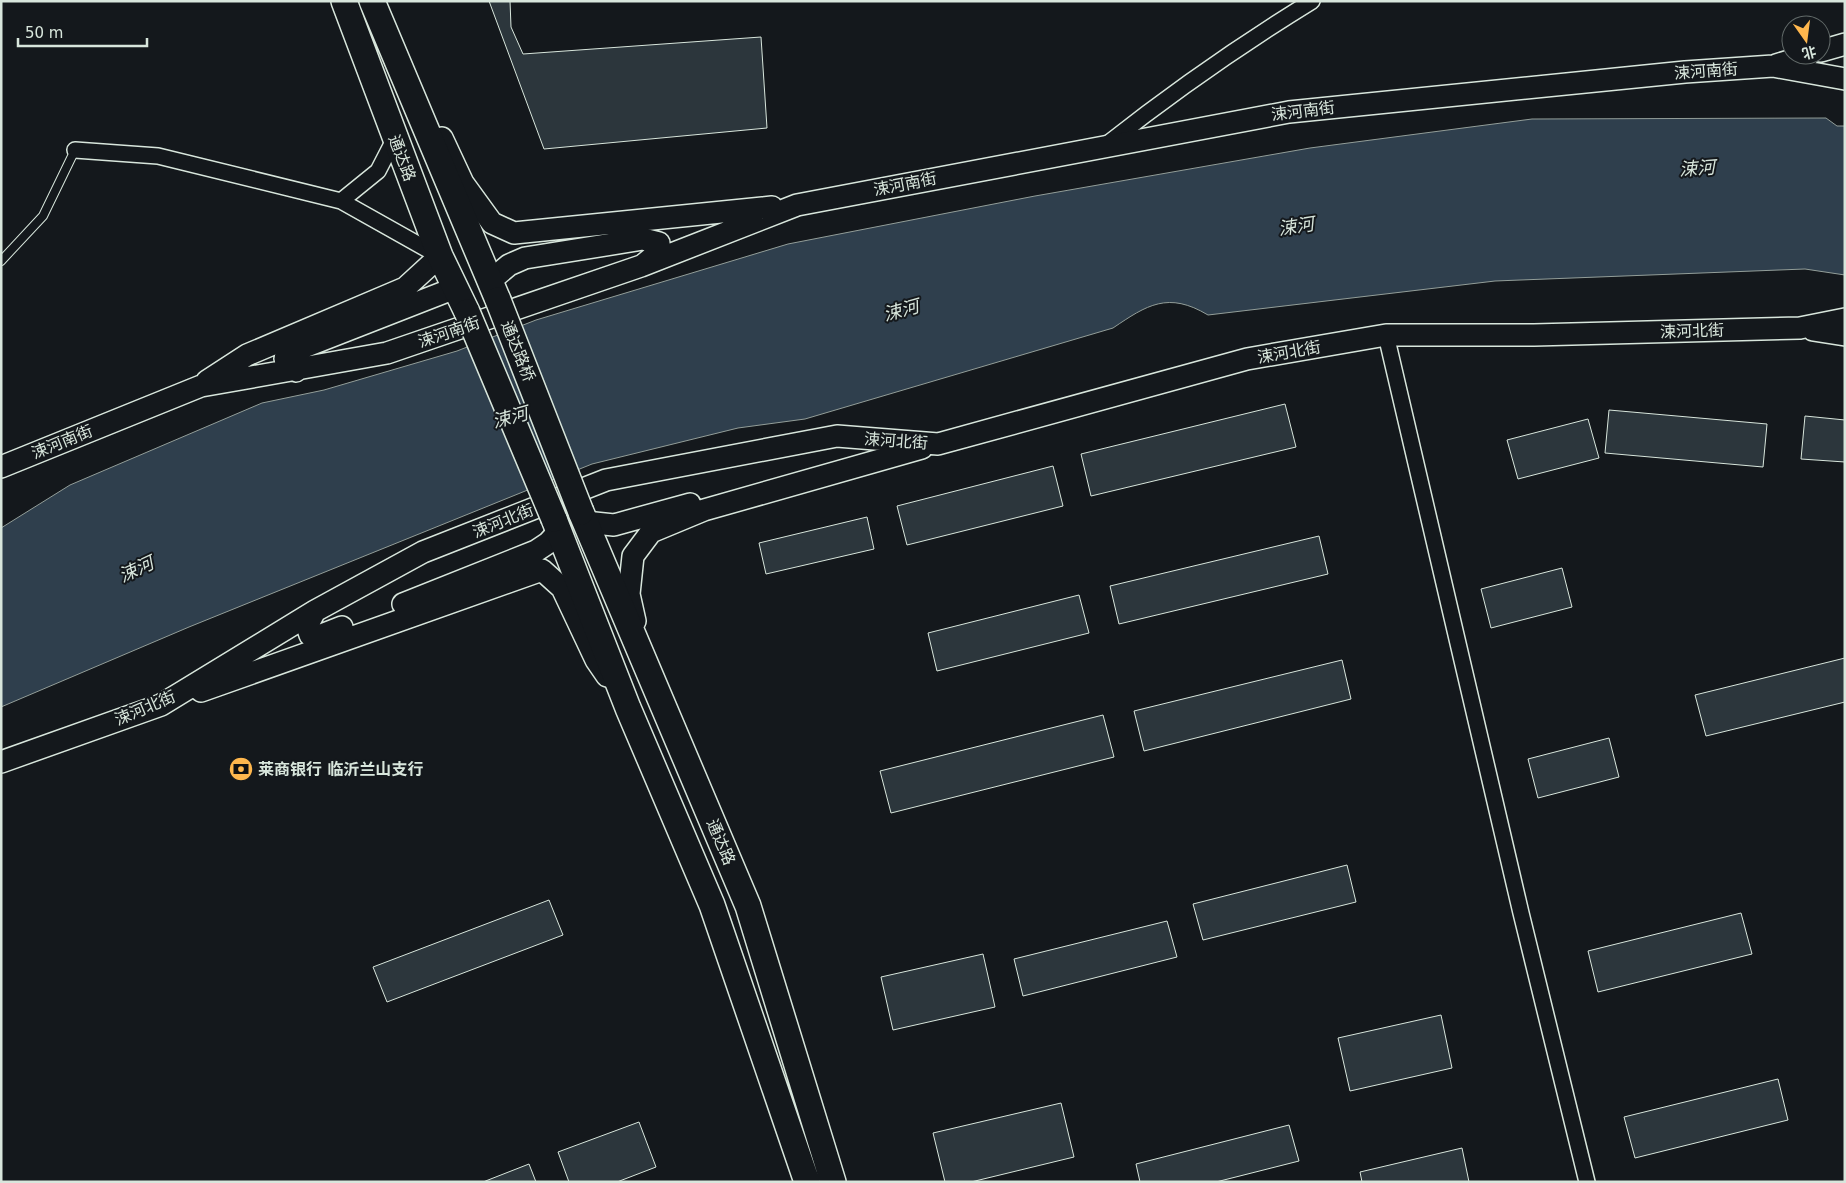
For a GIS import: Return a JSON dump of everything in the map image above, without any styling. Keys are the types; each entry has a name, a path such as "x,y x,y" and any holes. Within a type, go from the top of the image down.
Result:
{"main road":[{"name":"通达路","path":"344,1 440,256 467,312"},
{"name":"通达路","path":"372,1 408,82 494,290"},
{"path":"1831,49 1845,44"},
{"path":"1772,66 1781,63"},
{"name":"涑河南街","path":"1,467 201,386 387,353 641,266 797,205 1289,112 1675,73 1772,66 1845,79"},
{"path":"408,82 429,109 463,183 492,223 514,233 797,205"},
{"path":"494,290 509,265 525,258 643,240 658,243 659,252 641,266"},
{"path":"201,386 247,355 405,288 422,275 440,256"},
{"path":"296,370 285,359 304,347 455,288"},
{"name":"通达路桥","path":"494,290 583,517"},
{"name":"通达路桥","path":"467,312 557,525"},
{"name":"涑河北街","path":"1,762 161,705 315,612 423,552 606,480 837,436 938,444 1247,359 1386,335 1534,335 1800,328 1845,319"},
{"path":"1800,328 1845,335"},
{"path":"583,517 614,525 824,466 831,459 830,452 826,444 818,439"},
{"path":"641,648 629,594 633,556 651,532 704,510 938,444"},
{"name":"通达路","path":"583,517 641,648 748,906 834,1182"},
{"name":"通达路","path":"557,525 628,708 712,905 807,1182"},
{"path":"315,612 307,626 310,635 319,636 437,592 536,551 548,543 557,525"},
{"path":"161,705 542,570 562,588 596,660 628,708"}],"street":[{"path":"1105,146 1153,108 1234,49 1312,1"},
{"path":"341,201 378,171 395,138"},
{"path":"75,150 158,156 341,201 440,256"},
{"path":"1386,335 1516,894 1587,1182"}],"lane":[{"path":"1,261 43,216 75,150"}],"water":[{"name":"涑河","path":"1826,118 1837,126 1845,126 1845,275 1805,269 1495,281 1208,315 1181,304 1158,304 1147,307 1113,328 805,419 738,428 592,464 189,627 1,707 1,528 70,485 262,403 324,390 457,351 536,320 788,244 1035,196 1310,148 1532,119"}],"building":[{"path":"489,1 510,1 511,27 523,54 761,37 767,128 544,149"},
{"path":"1285,404 1296,447 1091,496 1081,454"},
{"path":"1609,410 1767,424 1763,467 1605,453"},
{"path":"1805,416 1845,420 1845,462 1801,459"},
{"path":"1588,419 1599,458 1518,479 1507,440"},
{"path":"1053,466 1063,506 907,545 897,506"},
{"path":"867,517 874,549 766,574 759,543"},
{"path":"1319,536 1328,574 1119,624 1110,586"},
{"path":"1562,568 1572,607 1491,628 1481,589"},
{"path":"1079,595 1089,633 937,671 928,633"},
{"path":"1845,658 1845,702 1706,736 1695,695"},
{"path":"1342,660 1351,699 1144,751 1134,711"},
{"path":"1103,715 1114,757 891,813 880,771"},
{"path":"1609,738 1619,777 1538,798 1528,759"},
{"path":"1347,865 1356,902 1203,940 1193,904"},
{"path":"549,900 563,935 387,1002 373,967"},
{"path":"1741,913 1752,954 1598,992 1588,951"},
{"path":"1167,921 1177,957 1023,996 1014,959"},
{"path":"983,954 995,1007 893,1030 881,977"},
{"path":"1441,1015 1452,1068 1350,1091 1338,1038"},
{"path":"1778,1079 1788,1120 1635,1158 1624,1117"},
{"path":"1061,1103 1074,1157 971,1182 945,1182 933,1133"},
{"path":"639,1122 656,1167 617,1182 569,1182 558,1152"},
{"path":"1289,1125 1299,1161 1216,1182 1140,1182 1136,1164"},
{"path":"1462,1148 1469,1182 1362,1182 1360,1172"},
{"path":"529,1164 536,1182 483,1182"}],"place":[{"name":"莱商银行 临沂兰山支行","path":"241,769"}]}
